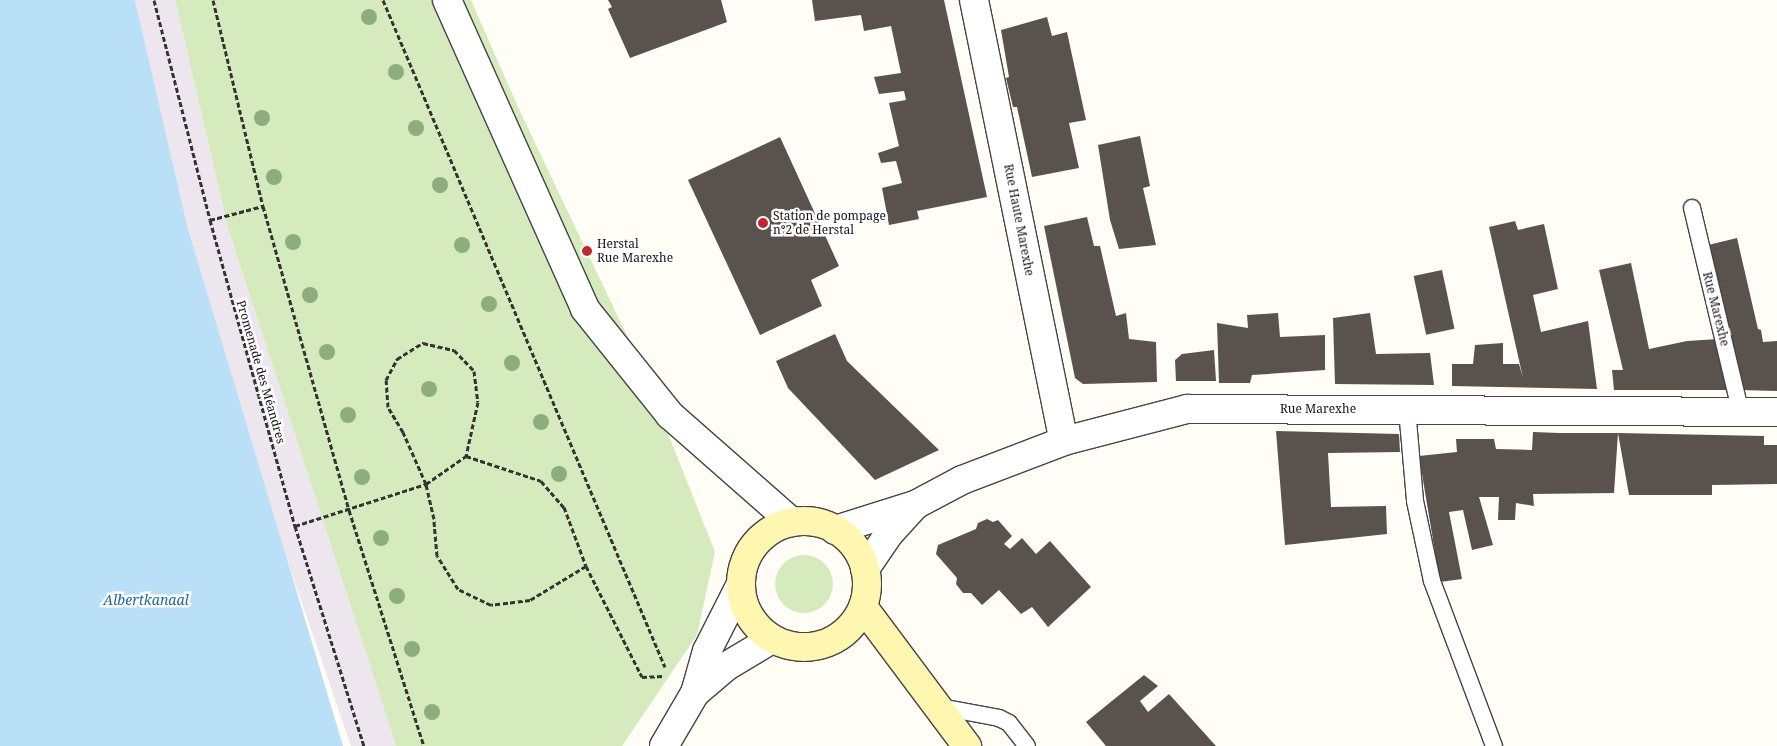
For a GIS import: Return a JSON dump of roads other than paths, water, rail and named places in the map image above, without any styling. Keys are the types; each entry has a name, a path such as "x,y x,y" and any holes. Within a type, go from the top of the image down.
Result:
{"main road":[{"path":"792,522 809,522 835,530 856,549 865,569 867,586 863,606 851,626 834,640 818,646 796,647 772,639 755,625 742,600 740,586 745,560 757,542 772,530 792,522"},
{"path":"863,606 935,706 967,746"}],"street":[{"path":"447,0 585,309 670,415 792,522"},
{"name":"Rue Haute Marexhe","path":"974,0 1064,441"},
{"name":"Rue Marexhe","path":"835,530 914,505 962,480 1064,441 1187,409 1740,410 1777,412"},
{"name":"Rue Marexhe","path":"865,569 888,535 914,505"},
{"path":"664,746 695,693 707,651 740,586"},
{"path":"695,693 727,666 772,639"}],"lane":[{"name":"Rue Marexhe","path":"1692,208 1740,410"},
{"path":"1407,410 1415,501 1432,581 1494,746"},
{"path":"935,706 999,718 1009,724 1027,746"}],"water":[{"name":"Albertkanaal","path":"0,0 135,0 188,229 343,746 0,746"}],"place":[{"name":"Station de pompage n°2 de Herstal","path":"763,223"},
{"name":"Herstal Rue Marexhe","path":"587,251"}]}
